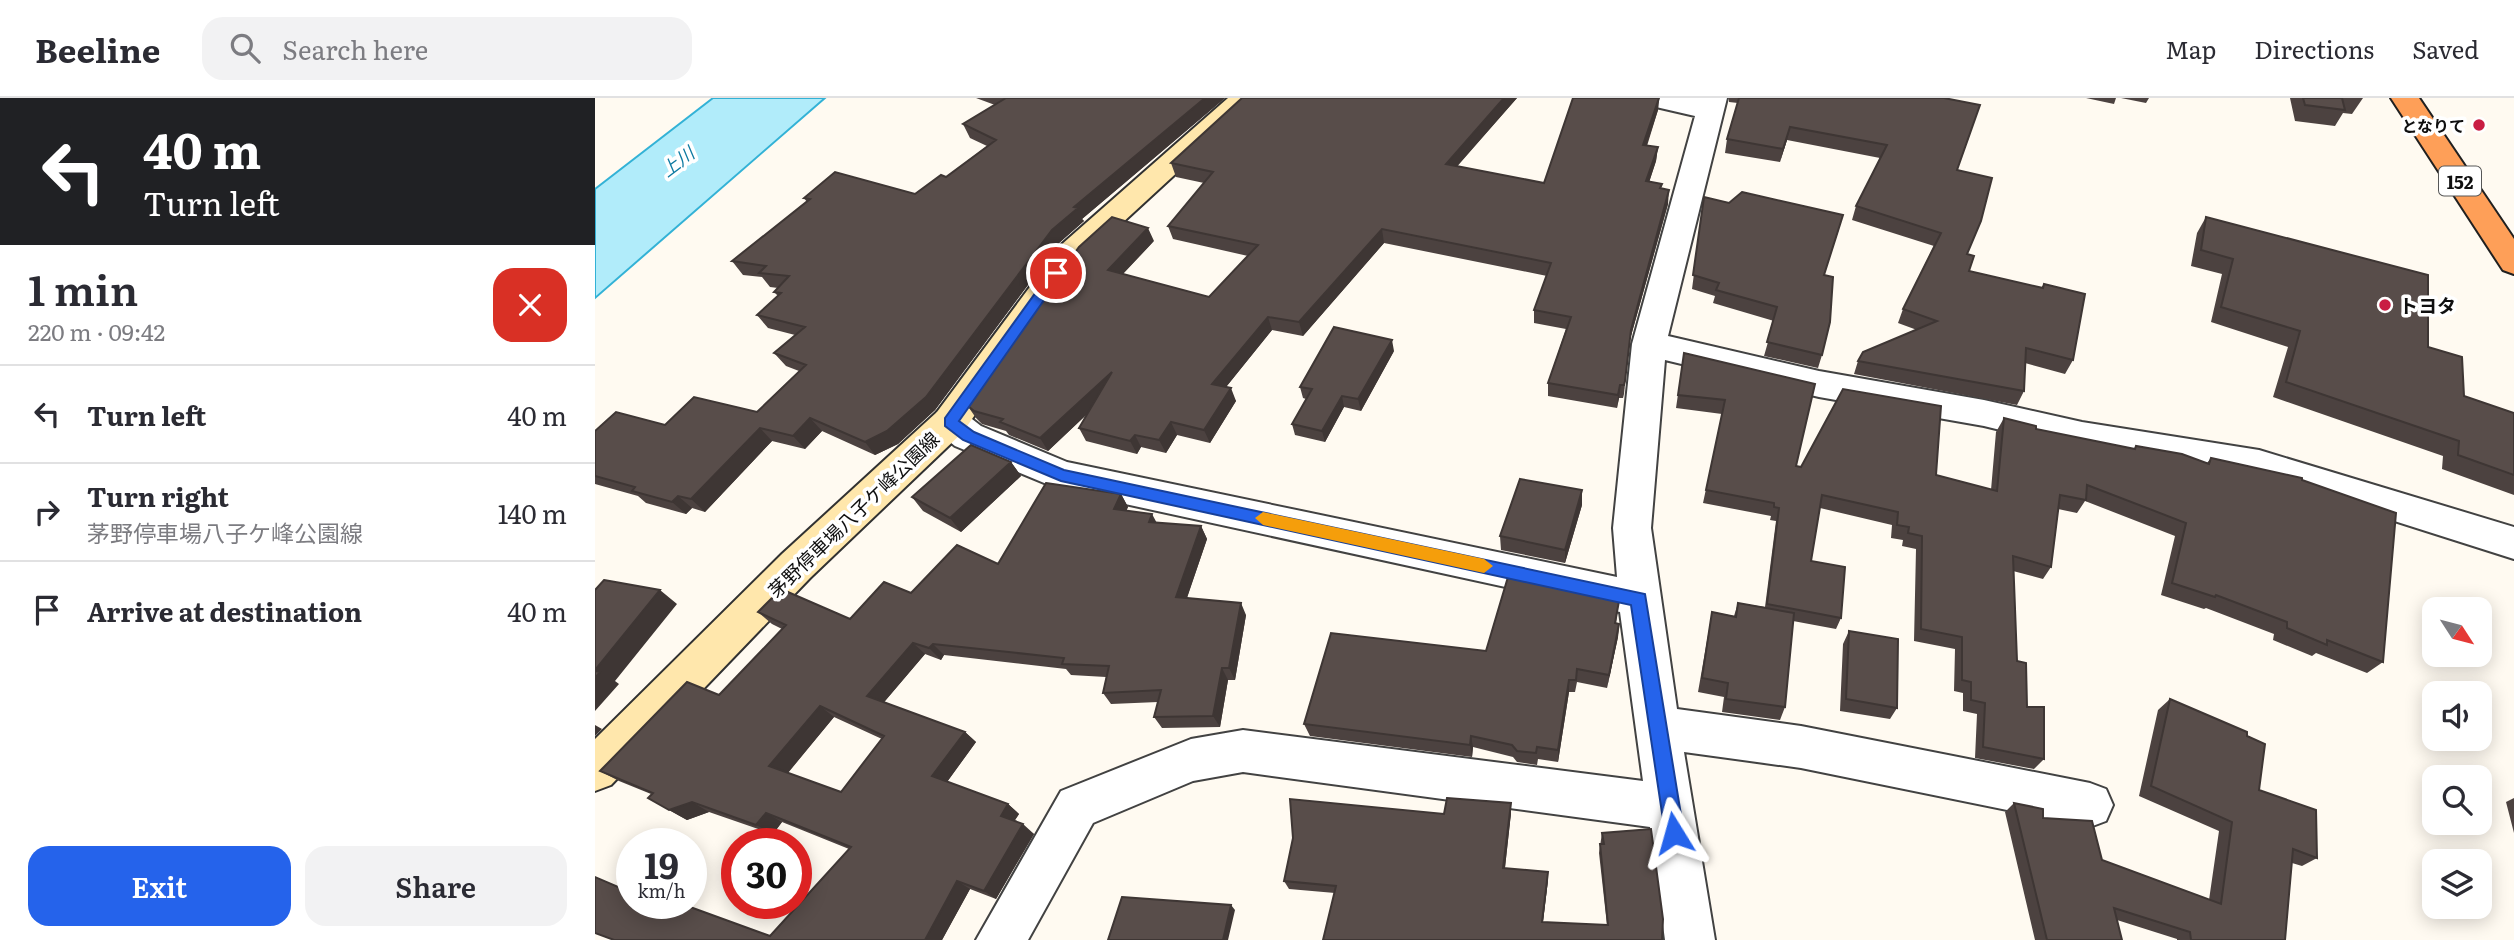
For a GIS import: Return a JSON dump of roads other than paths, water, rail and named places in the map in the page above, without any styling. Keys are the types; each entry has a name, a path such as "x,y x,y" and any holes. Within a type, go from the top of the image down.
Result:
{"highway":[{"name":"152","path":"2406,98 2514,263"}],"main road":[{"name":"茅野停車場八子ケ峰公園線","path":"595,770 796,566 950,422 1072,252 1244,98"}],"street":[{"path":"1653,98 1712,104 1649,344 1632,528 1639,599 1660,724 1690,940"},
{"path":"1649,344 1819,384 1984,413 2082,436 2259,464 2514,542"},
{"path":"950,422 968,436 1061,475 1639,599"},
{"path":"1660,724 1685,732 1801,747 2090,805"},
{"path":"1001,940 1077,807 1191,760 1243,751 1670,807"}],"water":[{"name":"上川","path":"713,98 825,98 595,298 595,189"}],"place":[{"name":"となりて","path":"2479,125"},
{"name":"トヨタ","path":"2385,305"}]}
